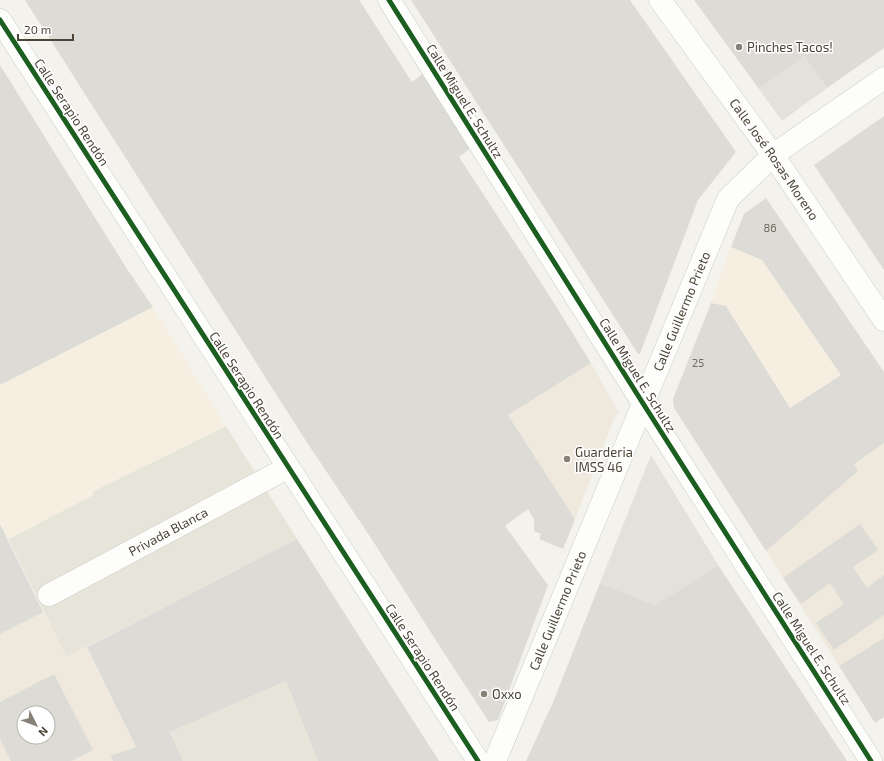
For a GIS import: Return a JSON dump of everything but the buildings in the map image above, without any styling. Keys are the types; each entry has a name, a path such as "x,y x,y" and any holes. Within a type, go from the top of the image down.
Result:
{"street":[{"name":"Calle Miguel E. Schultz","path":"389,0 644,405 871,761"},
{"name":"Calle José Rosas Moreno","path":"660,0 773,156 884,320"},
{"name":"Calle Serapio Rendón","path":"0,20 287,468 478,761"},
{"name":"Calle Guillermo Prieto","path":"495,761 644,405 728,199 773,156 884,78"},
{"name":"Privada Blanca","path":"49,595 287,468"}],"shaded area":[{"path":"804,56 827,88 782,121 759,89"},
{"path":"731,247 762,260 841,375 790,408 726,306 711,303"},
{"path":"153,307 226,426 92,492 93,495 9,539 0,522 0,385"},
{"name":"Guarderia IMSS 46","path":"591,363 619,413 615,416 575,519 508,415"},
{"path":"226,426 297,539 66,657 0,522 9,539 93,495 92,492"},
{"path":"884,443 884,638 839,666 766,551 858,471 854,464"},
{"path":"651,455 718,565 655,605 600,583"},
{"path":"43,612 66,657 87,647 136,747 111,756 113,761 0,761 0,634"},
{"path":"286,681 318,761 183,761 170,732"}],"cycle path":[{"path":"389,0 644,405 871,761"},
{"path":"0,20 478,761"}],"place":[{"name":"Pinches Tacos!","path":"739,47"},
{"name":"Guarderia IMSS 46","path":"567,459"},
{"name":"Oxxo","path":"484,694"}]}
